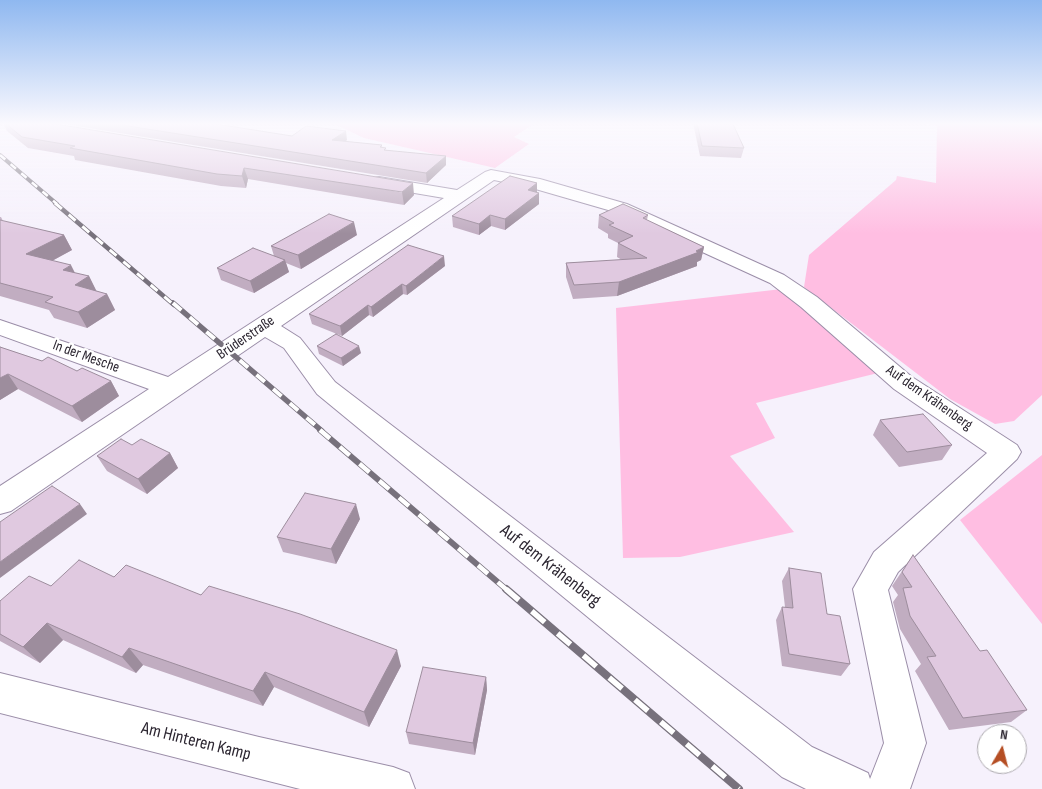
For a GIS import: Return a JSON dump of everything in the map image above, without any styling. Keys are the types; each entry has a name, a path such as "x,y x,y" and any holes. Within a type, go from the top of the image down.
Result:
{"street":[{"name":"Brüderstraße","path":"0,502 491,175"},
{"name":"Auf dem Krähenberg","path":"491,175 534,183 621,208 777,279 809,302 903,383 1007,452 886,562 870,589 905,743 888,789"},
{"path":"361,179 458,196"},
{"name":"In der Mesche","path":"0,326 172,388"},
{"name":"Auf dem Krähenberg","path":"264,326 292,343 326,388 797,762 852,789"},
{"name":"Am Hinteren Kamp","path":"0,693 259,758 393,789"}],"shaded area":[{"path":"459,160 507,160 495,168"},
{"path":"936,160 1042,160 1042,395 1014,421 995,424 950,399 804,287 809,255 896,180 897,176 936,183"},
{"path":"782,289 878,373 756,403 775,438 730,456 794,532 680,557 623,558 616,308"},
{"path":"1042,455 1042,624 960,520"}],"building":[{"path":"137,160 273,160 413,183 402,192 244,168 242,176 217,174"},
{"path":"342,160 442,160 426,173"},
{"path":"510,176 537,183 528,190 539,193 505,219 490,215 479,224 452,216"},
{"path":"623,204 648,215 643,218 704,247 696,251 699,252 619,282 574,285 566,263 647,258 618,243 633,236 609,225 614,223 599,215"},
{"path":"329,214 354,222 298,255 271,246"},
{"path":"0,220 64,235 26,254 71,265 63,270 89,276 75,285 107,294 78,312 45,302 53,297 0,283"},
{"path":"408,245 444,256 406,286 402,284 371,307 368,305 340,326 309,314"},
{"path":"253,248 285,260 250,281 217,268"},
{"path":"336,334 359,346 341,358 317,346"},
{"path":"0,347 42,361 48,357 77,371 82,368 111,381 72,406 8,374 0,378"},
{"path":"923,414 952,445 907,452 880,420"},
{"path":"121,439 132,445 141,439 170,453 138,479 97,456"},
{"path":"52,486 80,504 0,562 0,522"},
{"path":"305,493 356,504 331,549 277,537"},
{"path":"913,555 980,651 987,650 1027,710 963,718 927,657 936,656 910,616 903,588 912,587 902,572"},
{"path":"79,560 114,577 126,565 201,595 209,586 300,614 397,650 364,712 265,672 253,691 129,648 122,657 47,623 23,647 0,634 0,601 29,576 51,586"},
{"path":"789,568 821,573 827,614 840,616 850,664 789,654 782,607 793,608"},
{"path":"423,667 486,677 473,743 406,732"}],"railway":[{"path":"6,160 57,204"},
{"path":"55,203 174,305"},
{"path":"173,303 322,431"},
{"path":"320,430 507,590"},
{"path":"506,589 739,789"}]}
